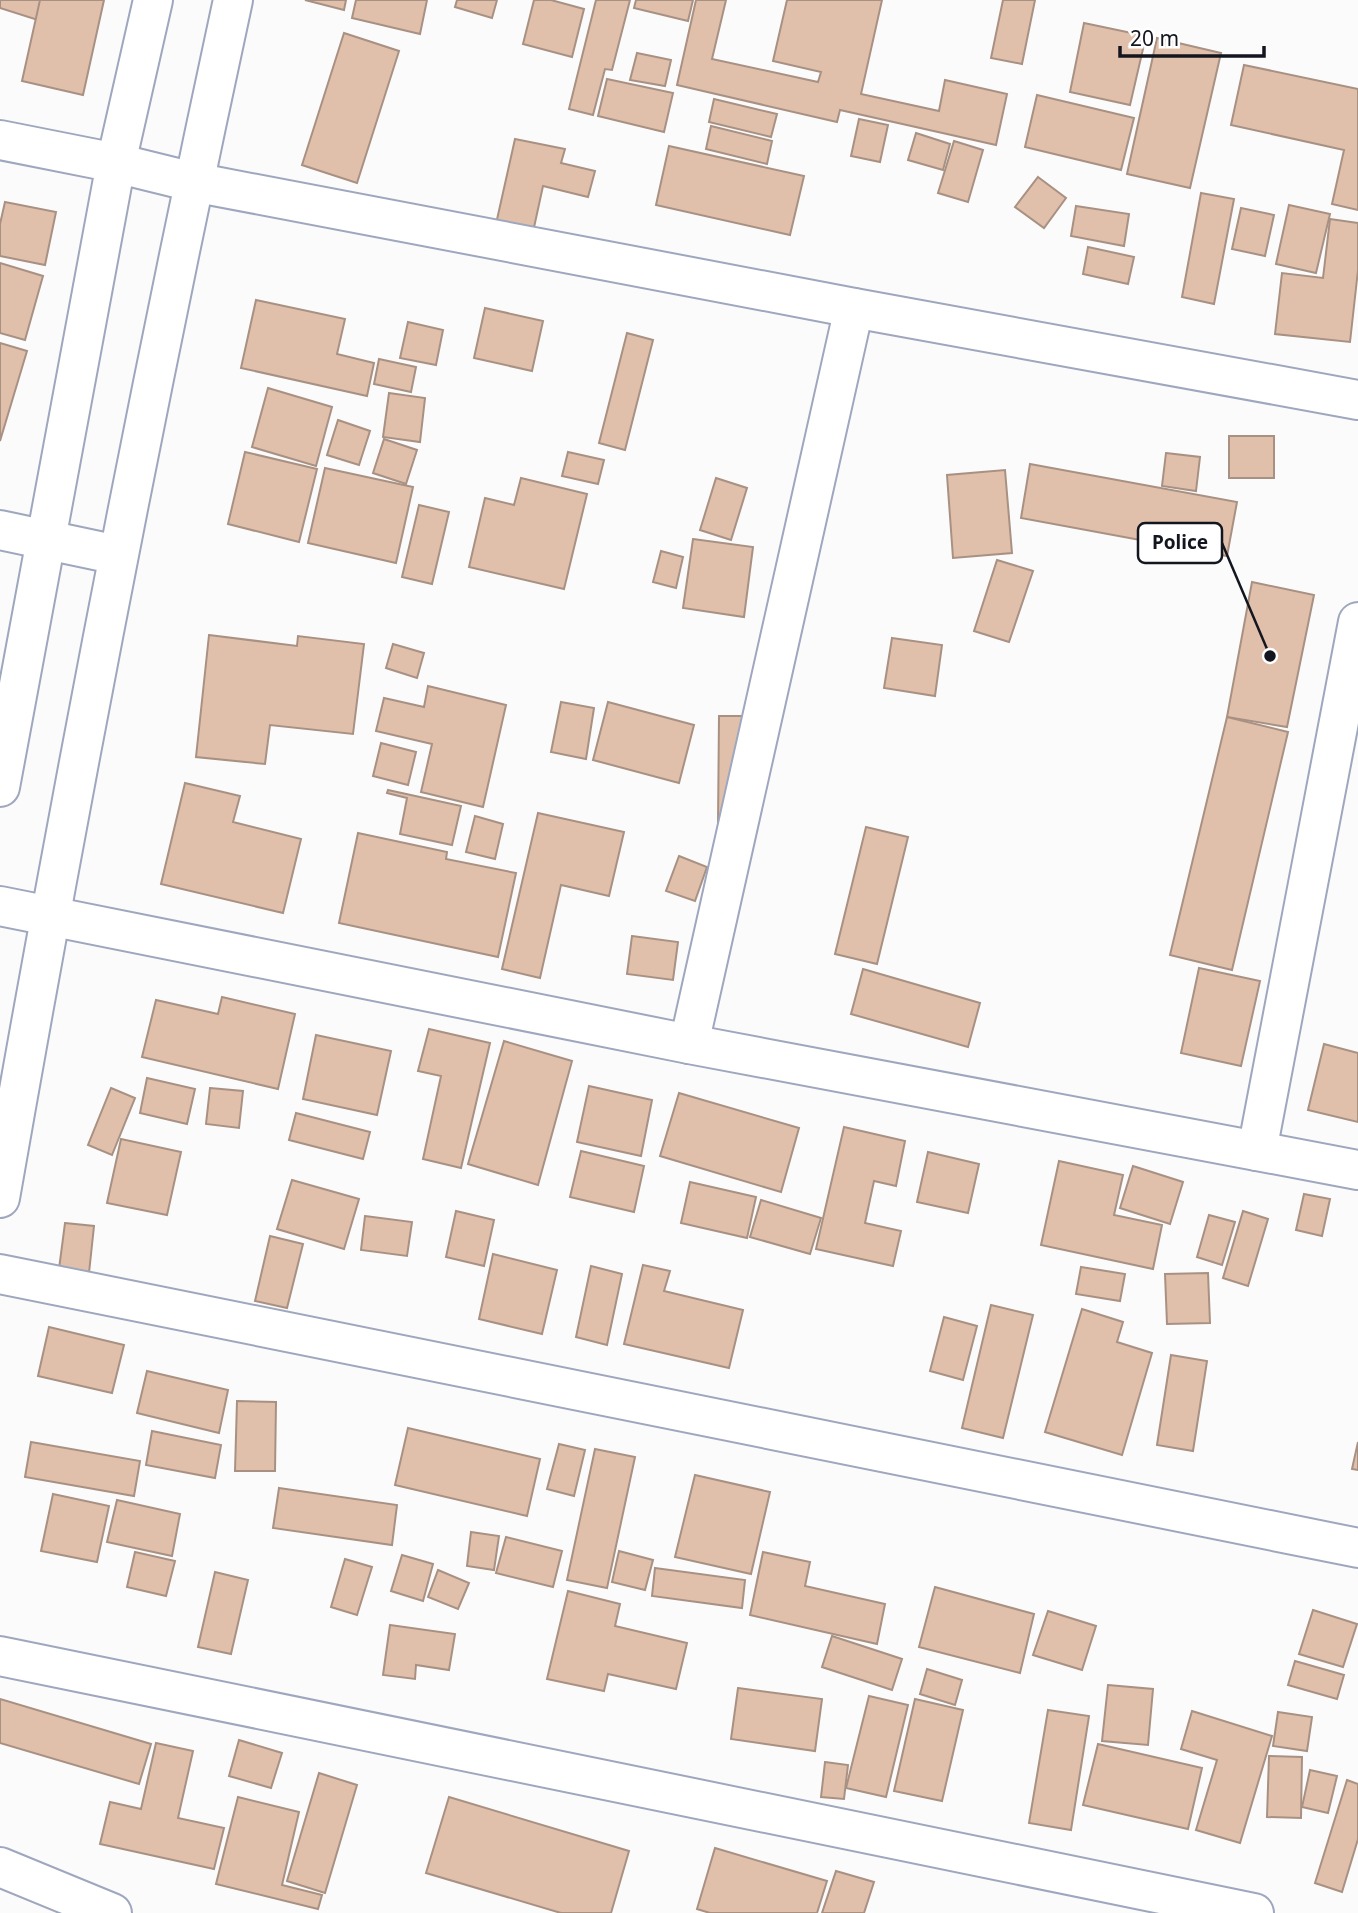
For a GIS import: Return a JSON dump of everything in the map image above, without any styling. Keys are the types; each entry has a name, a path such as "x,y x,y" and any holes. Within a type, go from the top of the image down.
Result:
{"street":[{"path":"0,787 116,163 153,0"},
{"path":"0,1198 49,916 118,555 233,0"},
{"path":"0,139 194,182 854,308 1358,400"},
{"path":"689,1044 854,308"},
{"path":"0,530 118,555"},
{"path":"1257,1151 1358,622"},
{"path":"0,906 689,1044 1358,1170"},
{"path":"0,1273 1358,1548"},
{"path":"0,1656 1254,1913"},
{"path":"0,1867 112,1913"}],"building":[{"path":"0,0 46,0 41,21 0,8"},
{"path":"40,0 104,0 83,95 22,81"},
{"path":"305,0 346,0 344,10"},
{"path":"356,0 427,0 420,34 352,18"},
{"path":"457,0 497,0 492,18 455,7"},
{"path":"534,0 551,0 584,9 572,57 523,44"},
{"path":"596,0 630,0 612,70 605,69 593,115 569,109"},
{"path":"636,0 693,0 688,21 634,8"},
{"path":"696,0 726,0 712,59 818,82 821,72 773,61 787,0 882,0 861,94 939,111 945,80 1007,94 996,145 840,110 837,122 677,85"},
{"path":"1003,0 1035,0 1022,64 991,58"},
{"path":"1084,23 1146,36 1130,105 1070,92"},
{"path":"344,33 399,51 357,183 302,165"},
{"path":"1157,38 1221,53 1190,188 1127,174"},
{"path":"637,53 671,60 665,86 630,80"},
{"path":"1244,65 1358,89 1358,210 1332,204 1344,150 1231,125"},
{"path":"607,79 673,93 664,132 598,116"},
{"path":"1037,95 1134,118 1121,170 1025,147"},
{"path":"714,99 777,114 771,137 709,122"},
{"path":"859,119 888,125 880,162 851,156"},
{"path":"711,126 772,141 767,164 706,149"},
{"path":"916,133 950,144 943,170 908,160"},
{"path":"515,139 565,149 561,163 595,171 588,197 543,186 533,232 496,224"},
{"path":"954,141 983,150 968,202 938,193"},
{"path":"669,146 804,176 790,235 656,205"},
{"path":"1038,177 1066,198 1044,228 1015,207"},
{"path":"1201,193 1234,199 1214,304 1182,297"},
{"path":"5,202 56,212 45,265 0,256 0,224"},
{"path":"1289,205 1330,214 1316,273 1276,264"},
{"path":"1076,206 1129,214 1124,246 1071,236"},
{"path":"1241,208 1274,215 1265,256 1232,249"},
{"path":"1330,219 1358,223 1358,270 1350,342 1275,334 1282,273 1323,278"},
{"path":"1088,247 1134,257 1128,284 1083,274"},
{"path":"0,263 43,276 25,340 0,333"},
{"path":"256,300 345,319 337,354 374,363 367,396 241,368"},
{"path":"485,308 543,321 532,371 474,358"},
{"path":"408,322 443,330 436,365 400,358"},
{"path":"627,333 653,340 625,450 599,443"},
{"path":"0,343 27,351 0,441"},
{"path":"379,359 416,367 411,392 374,384"},
{"path":"268,388 332,407 316,466 252,447"},
{"path":"389,393 425,398 420,442 383,437"},
{"path":"338,420 370,431 359,465 327,455"},
{"path":"1229,436 1274,436 1274,478 1229,478"},
{"path":"384,439 417,450 406,484 373,473"},
{"path":"245,452 317,469 299,542 228,524"},
{"path":"568,452 604,460 598,484 562,476"},
{"path":"1166,453 1200,457 1196,491 1162,486"},
{"path":"1030,464 1237,502 1227,556 1021,518"},
{"path":"325,468 413,487 396,563 308,543"},
{"path":"1005,470 1012,553 953,558 947,475"},
{"path":"521,478 587,494 564,589 469,567 485,498 514,505"},
{"path":"716,478 747,488 731,540 700,530"},
{"path":"419,505 449,512 432,584 402,577"},
{"path":"693,539 753,547 744,617 683,608"},
{"path":"661,551 683,557 676,588 653,582"},
{"path":"997,560 1033,571 1009,642 974,631"},
{"path":"1252,582 1314,595 1287,727 1227,717"},
{"path":"209,635 297,646 298,636 364,644 353,734 270,725 265,764 196,757"},
{"path":"892,638 942,645 935,696 884,688"},
{"path":"393,644 424,653 417,678 386,668"},
{"path":"428,686 506,705 483,807 421,792 432,744 376,731 384,698 424,707"},
{"path":"561,702 594,708 586,759 551,752"},
{"path":"608,702 694,725 679,783 593,760"},
{"path":"719,716 746,716 745,824 718,824"},
{"path":"1227,717 1288,732 1232,970 1170,955"},
{"path":"381,743 416,752 408,785 373,776"},
{"path":"185,783 240,796 233,822 301,839 283,913 161,884"},
{"path":"388,790 461,806 452,845 400,834 407,798 387,793"},
{"path":"538,813 624,832 609,896 561,885 540,978 502,969"},
{"path":"475,816 503,824 495,859 466,852"},
{"path":"866,827 908,837 877,964 835,954"},
{"path":"358,833 447,852 446,859 516,873 498,957 339,923"},
{"path":"679,856 707,867 695,901 666,891"},
{"path":"632,936 678,942 673,980 627,974"},
{"path":"1199,968 1260,981 1241,1066 1181,1053"},
{"path":"863,969 980,1003 968,1047 851,1014"},
{"path":"222,997 295,1014 278,1089 142,1057 156,1000 218,1014"},
{"path":"429,1029 490,1043 461,1168 423,1159 441,1076 418,1071"},
{"path":"316,1035 391,1051 377,1115 303,1099"},
{"path":"504,1041 572,1061 538,1185 468,1164"},
{"path":"1324,1044 1358,1053 1358,1122 1308,1110"},
{"path":"147,1078 195,1089 187,1124 140,1113"},
{"path":"589,1086 652,1100 641,1156 577,1142"},
{"path":"111,1088 135,1098 112,1155 88,1145"},
{"path":"210,1088 243,1091 239,1128 206,1124"},
{"path":"679,1093 799,1128 781,1192 660,1156"},
{"path":"296,1113 370,1132 363,1159 289,1140"},
{"path":"844,1127 905,1141 896,1186 874,1181 865,1223 901,1231 893,1266 816,1249"},
{"path":"121,1139 181,1152 167,1215 107,1203"},
{"path":"581,1151 644,1166 634,1212 570,1197"},
{"path":"928,1152 979,1164 968,1213 917,1202"},
{"path":"1059,1161 1123,1175 1114,1215 1162,1225 1153,1269 1041,1245"},
{"path":"1133,1166 1183,1182 1170,1224 1120,1208"},
{"path":"292,1180 359,1199 344,1249 277,1229"},
{"path":"690,1182 756,1197 747,1238 681,1223"},
{"path":"1304,1194 1330,1199 1322,1236 1296,1230"},
{"path":"761,1200 821,1218 810,1254 750,1237"},
{"path":"456,1211 494,1220 484,1266 446,1257"},
{"path":"1243,1211 1268,1219 1248,1286 1223,1278"},
{"path":"1209,1215 1235,1222 1222,1265 1197,1257"},
{"path":"365,1216 412,1222 407,1256 361,1250"},
{"path":"65,1223 94,1226 89,1273 59,1269"},
{"path":"270,1236 303,1244 287,1308 255,1301"},
{"path":"493,1254 557,1270 542,1334 479,1319"},
{"path":"643,1265 670,1271 664,1291 743,1310 729,1368 624,1344"},
{"path":"591,1266 622,1274 607,1345 576,1337"},
{"path":"1081,1267 1125,1274 1120,1301 1076,1294"},
{"path":"1208,1273 1210,1323 1167,1324 1165,1274"},
{"path":"991,1305 1033,1315 1003,1438 962,1428"},
{"path":"1082,1309 1123,1322 1117,1342 1152,1353 1122,1455 1045,1432"},
{"path":"944,1317 977,1326 963,1380 930,1371"},
{"path":"49,1327 124,1345 112,1393 38,1376"},
{"path":"1171,1355 1207,1361 1193,1451 1157,1445"},
{"path":"147,1371 228,1390 219,1433 137,1413"},
{"path":"237,1401 276,1402 275,1471 235,1471"},
{"path":"408,1428 540,1459 527,1516 395,1485"},
{"path":"152,1431 221,1445 215,1478 146,1465"},
{"path":"31,1442 140,1461 134,1496 25,1477"},
{"path":"1358,1442 1358,1470 1352,1469"},
{"path":"559,1444 585,1450 574,1496 547,1489"},
{"path":"595,1449 635,1457 607,1588 567,1580"},
{"path":"695,1475 770,1492 751,1574 675,1557"},
{"path":"279,1488 397,1505 392,1545 273,1528"},
{"path":"53,1494 109,1506 97,1562 41,1551"},
{"path":"117,1500 180,1514 172,1556 107,1542"},
{"path":"471,1532 499,1536 494,1570 467,1566"},
{"path":"506,1537 562,1551 553,1587 496,1573"},
{"path":"619,1551 653,1560 645,1590 612,1582"},
{"path":"135,1552 175,1561 166,1596 127,1587"},
{"path":"763,1552 810,1562 805,1586 885,1604 877,1644 750,1615"},
{"path":"402,1555 433,1564 423,1601 391,1591"},
{"path":"345,1559 372,1567 357,1615 331,1607"},
{"path":"655,1568 745,1580 742,1608 652,1596"},
{"path":"438,1570 469,1583 458,1609 428,1597"},
{"path":"215,1572 248,1580 231,1654 198,1647"},
{"path":"935,1587 1034,1614 1020,1673 919,1647"},
{"path":"568,1591 620,1604 615,1626 687,1643 676,1689 608,1674 604,1691 547,1679"},
{"path":"1313,1610 1357,1624 1343,1667 1299,1654"},
{"path":"1048,1611 1096,1626 1082,1670 1033,1655"},
{"path":"390,1625 455,1634 449,1670 416,1665 415,1679 383,1675"},
{"path":"832,1636 902,1659 892,1690 822,1667"},
{"path":"1295,1661 1344,1675 1337,1699 1288,1685"},
{"path":"927,1669 962,1680 955,1705 920,1694"},
{"path":"1108,1685 1153,1689 1148,1745 1102,1741"},
{"path":"738,1688 822,1699 815,1751 731,1739"},
{"path":"869,1696 908,1705 886,1797 846,1788"},
{"path":"0,1699 151,1744 139,1784 0,1743"},
{"path":"915,1699 963,1710 942,1801 894,1791"},
{"path":"1048,1710 1089,1716 1071,1830 1029,1823"},
{"path":"1192,1711 1272,1736 1240,1843 1196,1830 1217,1760 1181,1749"},
{"path":"1278,1712 1312,1717 1307,1751 1273,1746"},
{"path":"239,1740 282,1753 271,1788 229,1776"},
{"path":"156,1743 193,1751 178,1818 224,1828 214,1869 100,1844 110,1802 141,1809"},
{"path":"1098,1744 1202,1768 1188,1829 1083,1805"},
{"path":"1269,1756 1302,1757 1301,1818 1267,1817"},
{"path":"825,1762 848,1765 844,1799 821,1797"},
{"path":"1310,1770 1337,1776 1328,1813 1302,1807"},
{"path":"319,1773 357,1785 325,1893 287,1881"},
{"path":"1347,1780 1358,1784 1358,1839 1342,1892 1315,1883"},
{"path":"238,1797 299,1812 282,1885 322,1895 318,1909 216,1884"},
{"path":"449,1797 629,1851 611,1913 561,1913 426,1873"},
{"path":"715,1848 827,1881 817,1913 710,1913 697,1909"},
{"path":"836,1871 874,1882 864,1913 822,1913"}],"place":[{"name":"Police","path":"1270,656"}]}
